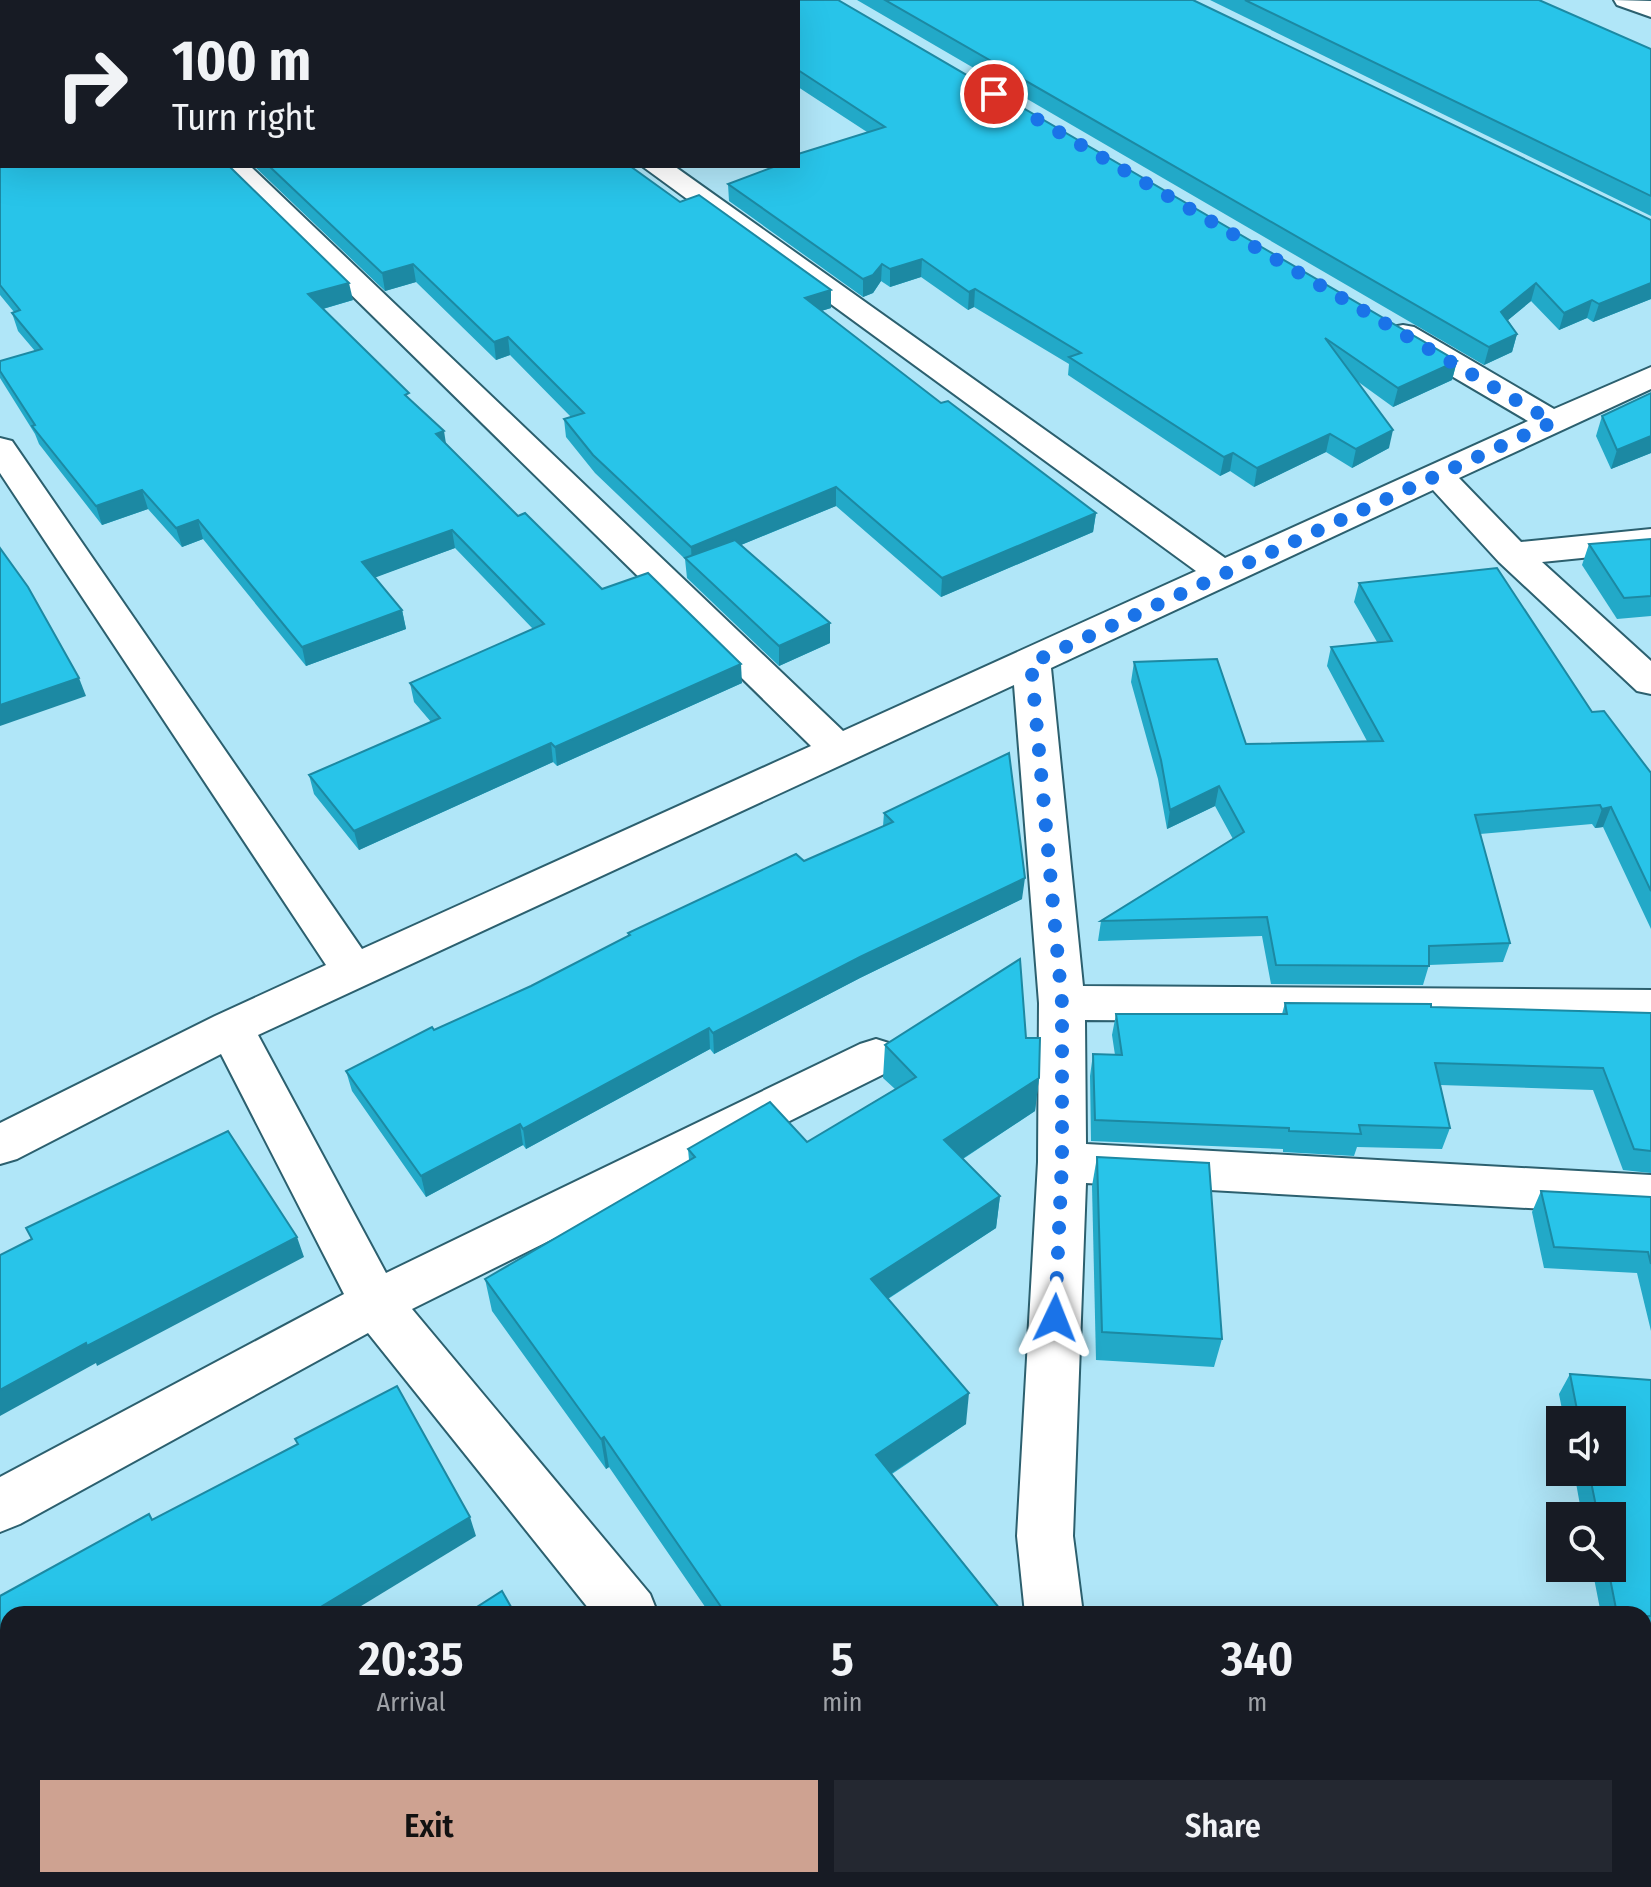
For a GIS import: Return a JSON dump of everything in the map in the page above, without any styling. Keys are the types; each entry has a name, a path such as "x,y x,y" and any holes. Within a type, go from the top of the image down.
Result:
{"street":[{"path":"1626,0 1651,10"},
{"path":"236,168 839,750"},
{"path":"659,168 1224,574"},
{"path":"1377,319 1553,422"},
{"path":"0,1145 231,1028 1651,377"},
{"path":"0,448 355,973"},
{"path":"1437,475 1512,554 1651,682"},
{"path":"1512,554 1651,540"},
{"path":"1031,663 1062,1003 1062,1162 1045,1536 1053,1606"},
{"path":"1062,1003 1651,1007"},
{"path":"231,1028 375,1303 622,1606"},
{"path":"0,1506 375,1303 876,1057"},
{"path":"1062,1162 1651,1195"}],"building":[{"path":"800,0 838,0 1457,361 1398,388 1325,338 1393,430 1356,449 1330,434 1257,468 1233,453 1224,457 1069,357 1081,353 975,289 969,292 922,259 890,269 882,264 873,275 863,279 728,184 771,168 800,168 800,153 885,127 800,71"},
{"path":"885,0 1193,0 1651,220 1651,283 1599,304 1592,300 1564,313 1536,283 1501,312 1517,334 1489,347"},
{"path":"1245,0 1539,0 1651,49 1651,196"},
{"path":"0,168 231,168 349,283 308,294 409,393 405,395 444,431 436,434 518,516 525,513 602,589 648,573 741,664 555,747 551,743 354,831 309,775 440,718 410,683 544,624 452,530 362,562 402,610 302,647 198,520 176,528 142,490 96,506 32,426 35,425 0,371 0,361 42,349 12,313 20,310 0,285"},
{"path":"271,168 633,168 680,202 699,195 831,290 805,298 941,403 948,401 1096,513 942,578 836,487 691,547 593,455 564,419 584,413 508,337 494,342 413,264 382,273"},
{"path":"1651,393 1651,436 1617,450 1602,416"},
{"path":"1651,539 1651,596 1624,598 1589,544"},
{"path":"735,540 830,623 779,646 685,558"},
{"path":"0,548 28,587 79,678 0,705"},
{"path":"1497,568 1592,712 1604,711 1651,773 1651,891 1611,807 1602,809 1600,805 1475,815 1510,943 1429,946 1429,966 1276,965 1267,917 1101,921 1244,832 1219,786 1170,810 1161,760 1134,662 1217,659 1246,744 1383,741 1331,647 1392,641 1359,583"},
{"path":"1009,753 1025,878 860,957 713,1033 709,1028 523,1129 520,1124 421,1176 346,1071 432,1027 434,1030 531,986 630,935 628,933 796,854 804,861 893,822 884,813"},
{"path":"1020,959 1026,1038 1040,1038 1039,1078 944,1140 1000,1196 871,1279 969,1393 876,1455 998,1606 720,1606 604,1437 601,1439 485,1279 695,1157 688,1149 770,1102 807,1142 916,1077 885,1045"},
{"path":"1285,1003 1431,1004 1431,1007 1651,1013 1651,1151 1634,1149 1603,1068 1435,1063 1450,1128 1359,1125 1361,1134 1095,1120 1093,1054 1122,1055 1116,1014 1287,1014"},
{"path":"228,1131 297,1237 0,1390 0,1255 32,1239 26,1228"},
{"path":"1097,1157 1209,1163 1222,1339 1102,1332"},
{"path":"1541,1191 1651,1197 1651,1264 1648,1252 1554,1247"},
{"path":"1570,1374 1651,1380 1651,1606 1615,1606 1611,1582 1626,1582 1626,1502 1595,1502 1592,1486 1626,1486 1626,1406 1576,1406"},
{"path":"397,1386 470,1517 322,1606 0,1606 0,1596 149,1514 152,1520 298,1444 295,1439"},
{"path":"502,1591 510,1606 479,1606"}],"route":[{"path":"994,94 1553,422 1031,663 1062,1003 1062,1162 1055,1318"}]}
